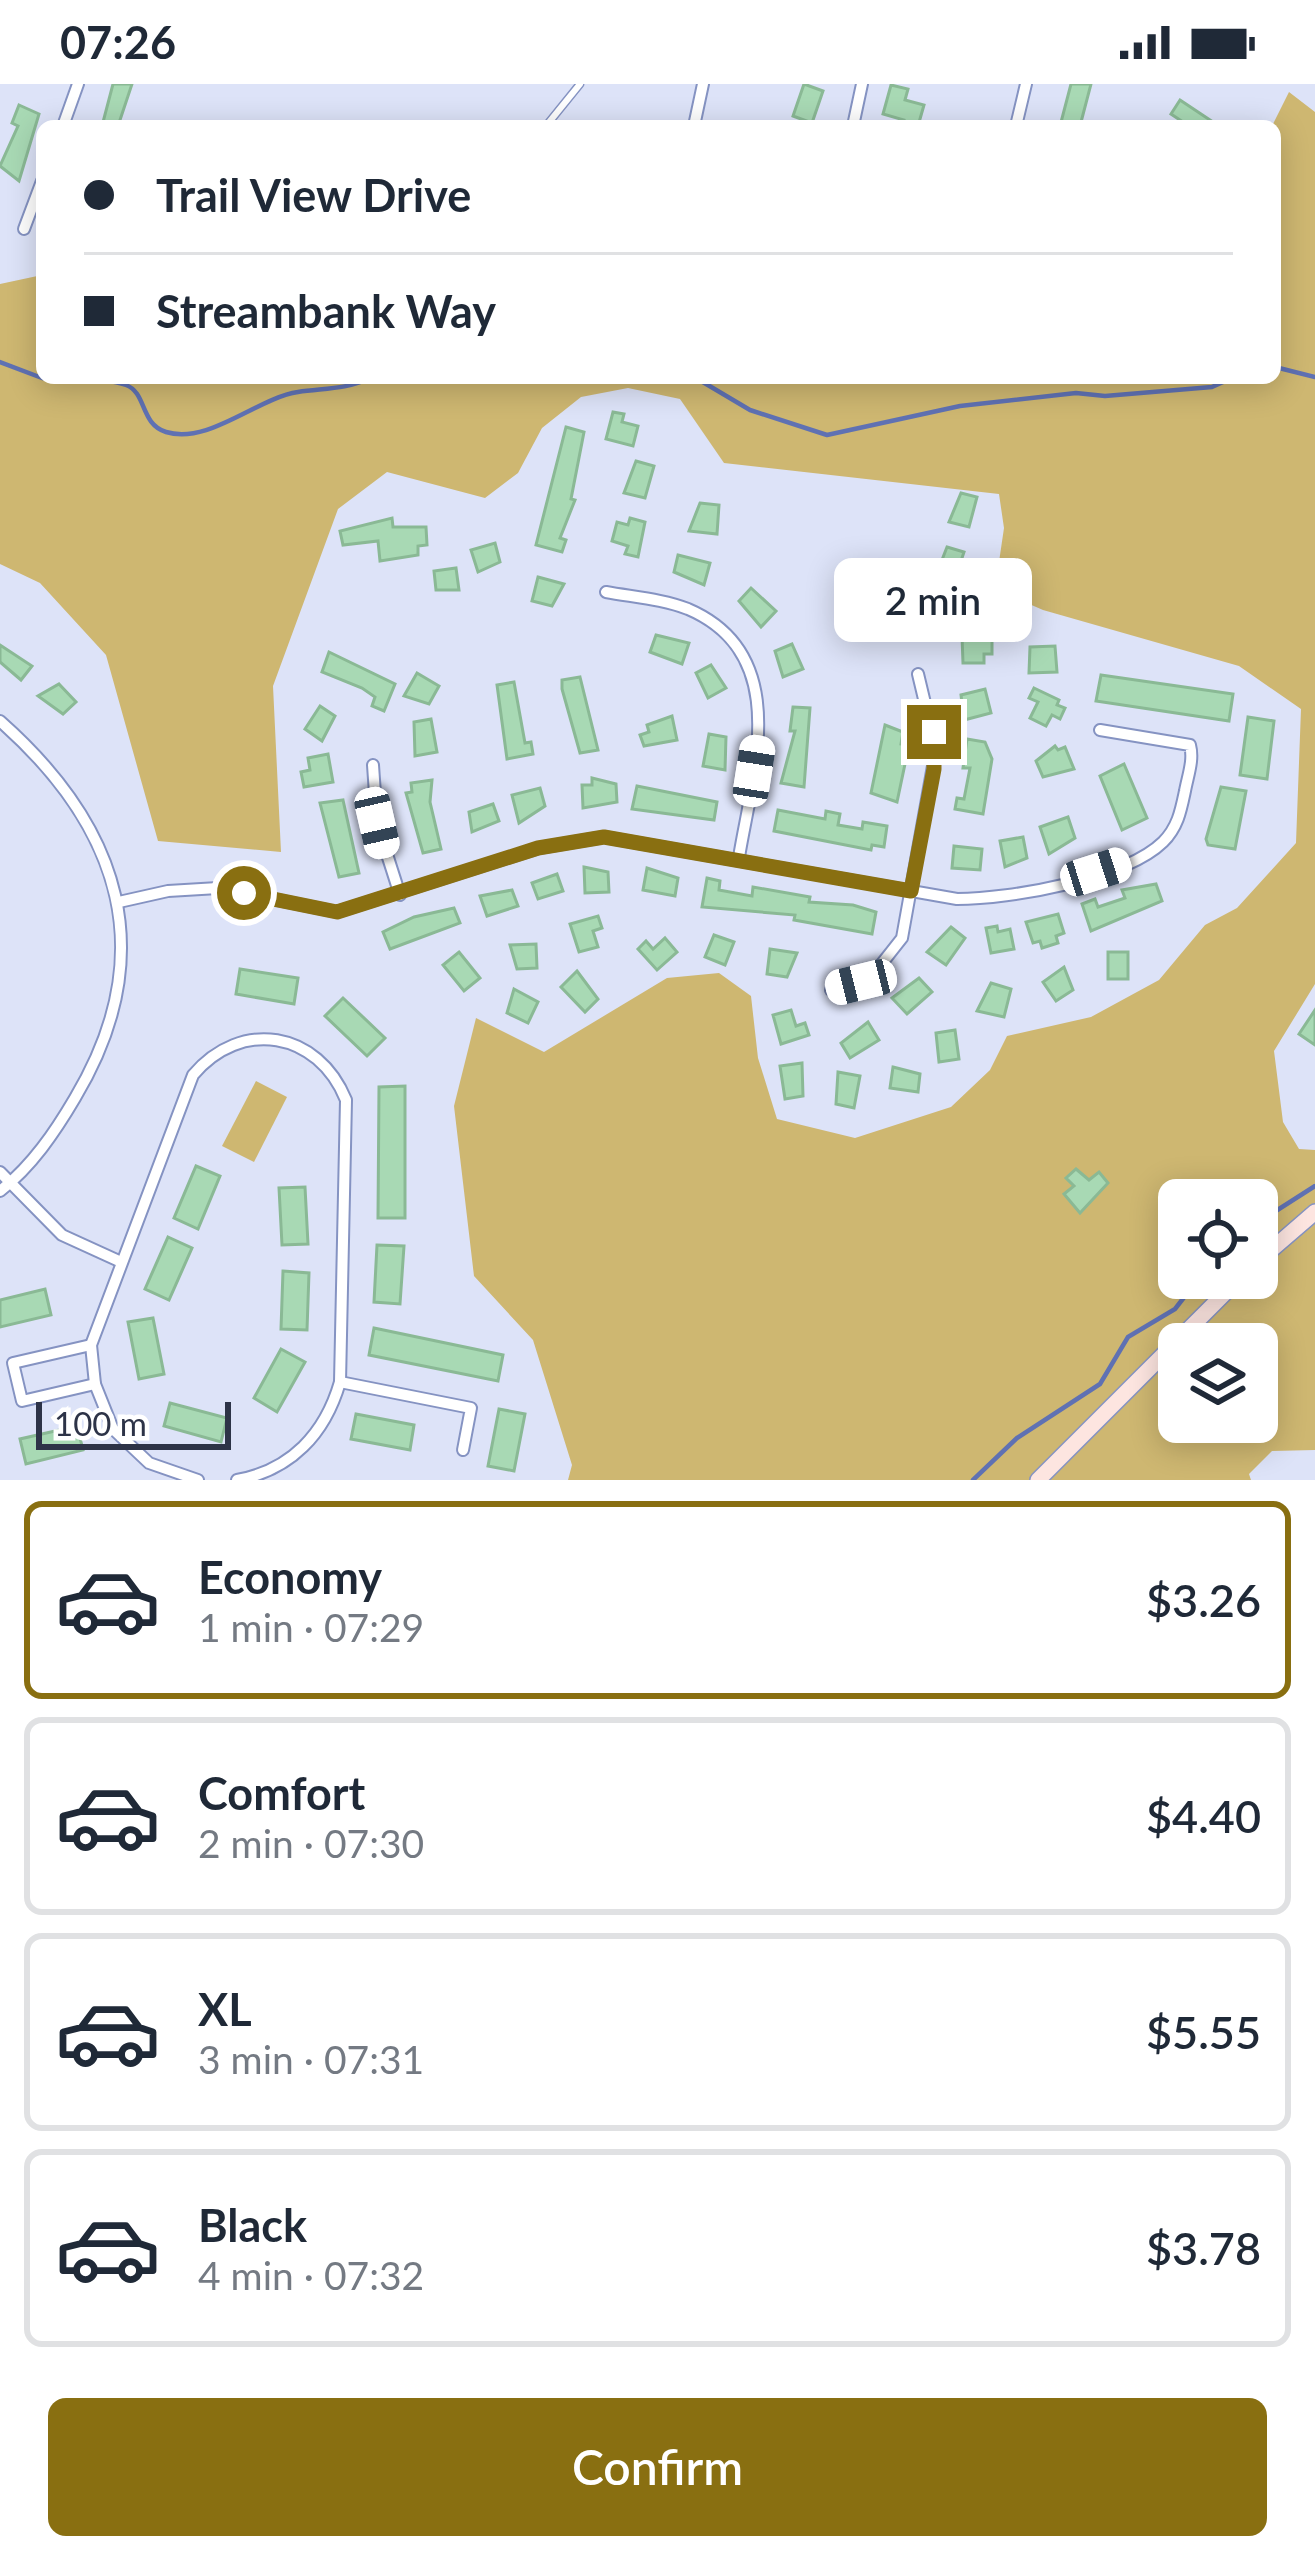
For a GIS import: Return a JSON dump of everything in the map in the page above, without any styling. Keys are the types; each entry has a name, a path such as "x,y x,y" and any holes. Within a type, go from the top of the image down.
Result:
{"street":[{"path":"64,120 78,84"},
{"path":"695,120 703,84"},
{"path":"854,120 862,84"},
{"path":"1017,120 1026,84"},
{"path":"24,229 36,197"},
{"path":"607,592 689,609 724,633 751,669 761,727 739,857"},
{"path":"831,990 861,982 892,957 911,891 936,748 918,674"},
{"path":"0,742 5,725"},
{"path":"5,725 91,830 119,902 123,972 106,1041 58,1127 5,1187"},
{"path":"119,902 206,888 337,912 568,840 632,839 957,899 1016,895 1136,859 1164,841 1179,819 1192,757 1190,745 1100,730"},
{"path":"373,765 377,823 400,895"},
{"path":"198,1480 167,1472 129,1447 113,1429 95,1384 91,1346 193,1076 221,1049 239,1041 279,1038 298,1045 329,1068 346,1100 340,1382 315,1435 298,1454 257,1478 237,1480"},
{"path":"0,1172 5,1187 62,1234 119,1262"},
{"path":"1278,1244 1315,1212"},
{"path":"1039,1480 1219,1299"},
{"path":"91,1346 13,1363 22,1401 95,1384"},
{"path":"340,1382 472,1408 463,1450"}],"lane":[{"path":"551,120 580,84"}],"shaded area":[{"path":"1289,92 1315,112 1315,984 1274,1051 1283,1122 1299,1149 1315,1150 1315,1450 1272,1451 1249,1474 1251,1480 568,1480 572,1465 533,1340 474,1276 454,1106 476,1018 544,1052 667,978 719,973 751,996 758,1058 777,1119 855,1138 951,1107 990,1070 1007,1036 1091,1017 1159,980 1205,925 1237,908 1296,843 1301,709 1239,666 1043,610 995,589 1004,528 999,494 724,463 680,399 628,388 581,397 542,428 518,473 485,498 387,472 338,509 273,686 281,852 158,841 106,655 40,583 0,564 0,284 36,276 36,384 1281,384 1281,120 1275,120"},
{"path":"256,1081 287,1097 254,1162 222,1146"}],"building":[{"path":"113,84 132,84 120,120 104,120"},
{"path":"804,84 823,91 813,120 793,116"},
{"path":"1071,84 1091,84 1082,120 1062,120"},
{"path":"891,85 908,89 905,100 924,105 920,120 883,114"},
{"path":"1180,100 1210,120 1180,120 1171,114"},
{"path":"19,105 39,114 19,181 0,166 18,126 12,123"},
{"path":"613,412 624,414 622,422 638,426 633,446 606,439"},
{"path":"566,427 584,432 571,499 575,500 560,538 566,540 562,552 536,545"},
{"path":"636,461 654,466 645,498 624,493"},
{"path":"961,493 977,497 969,527 949,522"},
{"path":"700,503 719,505 717,534 689,531"},
{"path":"392,518 393,527 426,527 427,545 418,546 418,555 380,561 378,541 343,545 340,531"},
{"path":"630,518 645,522 638,557 625,554 628,546 612,541 617,522 628,525"},
{"path":"495,543 500,562 478,572 471,550"},
{"path":"947,547 964,552 961,561 969,564 954,584 935,578"},
{"path":"678,555 710,563 704,585 674,572"},
{"path":"456,568 459,590 436,590 434,571"},
{"path":"538,577 564,584 552,606 532,601"},
{"path":"751,588 776,611 761,627 739,601"},
{"path":"941,599 957,604 946,637 934,633 937,626 919,620 925,601 939,606"},
{"path":"656,635 689,643 682,664 650,652"},
{"path":"992,635 992,654 984,654 984,663 963,663 962,636"},
{"path":"792,644 803,669 783,677 775,651"},
{"path":"0,645 32,666 21,680 0,662"},
{"path":"1055,646 1057,672 1029,673 1030,647"},
{"path":"329,652 395,684 384,711 372,706 375,697 362,688 322,672"},
{"path":"711,665 726,688 708,698 696,673"},
{"path":"417,673 439,686 429,704 404,696"},
{"path":"1101,675 1233,694 1229,721 1096,701"},
{"path":"580,677 598,750 580,753 562,680"},
{"path":"514,682 525,743 531,742 533,754 507,759 497,685"},
{"path":"59,684 76,702 63,714 38,696"},
{"path":"1034,688 1059,700 1057,705 1065,708 1060,719 1052,715 1046,726 1030,718 1038,702 1029,698"},
{"path":"985,689 991,713 964,720 961,695"},
{"path":"320,706 335,716 322,741 305,729"},
{"path":"793,707 810,708 804,787 781,783 795,731 790,731"},
{"path":"672,716 677,740 644,746 640,735 649,732 647,725"},
{"path":"1248,717 1274,721 1267,779 1240,775"},
{"path":"431,719 437,752 415,756 414,722"},
{"path":"885,725 903,732 901,744 909,745 897,802 871,793"},
{"path":"709,734 726,737 725,770 703,766"},
{"path":"967,739 985,742 992,759 983,814 955,809 957,798 964,799 970,768 963,768"},
{"path":"1055,746 1058,750 1065,747 1074,769 1043,777 1036,761"},
{"path":"328,754 333,782 304,787 301,772 310,770 308,758"},
{"path":"1124,764 1147,818 1122,830 1100,776"},
{"path":"592,778 616,784 617,802 583,808 582,785 592,785"},
{"path":"432,780 430,802 441,849 423,853 406,793 412,792 411,783"},
{"path":"637,786 717,802 714,820 632,809"},
{"path":"1221,787 1246,791 1235,849 1208,845 1206,839"},
{"path":"540,788 545,806 519,823 512,795"},
{"path":"343,800 359,873 339,877 320,803"},
{"path":"493,804 499,821 472,832 469,812"},
{"path":"778,810 825,819 826,811 840,814 838,825 862,829 863,822 887,826 884,847 872,845 871,850 774,831"},
{"path":"1068,817 1075,838 1049,854 1040,827"},
{"path":"1023,837 1027,858 1005,867 1000,841"},
{"path":"954,846 982,849 980,870 952,868"},
{"path":"584,867 608,872 609,892 585,893"},
{"path":"647,868 678,878 675,896 643,890"},
{"path":"557,874 563,891 538,899 532,883"},
{"path":"707,878 720,881 719,890 752,896 753,887 876,912 872,934 794,920 795,915 702,907"},
{"path":"1156,884 1162,901 1091,931 1082,904 1095,899 1098,907 1125,898 1122,890"},
{"path":"512,890 518,906 487,916 480,896"},
{"path":"454,908 460,923 390,949 383,932 414,917"},
{"path":"1058,914 1064,933 1056,936 1058,943 1042,948 1040,941 1033,943 1026,922"},
{"path":"598,916 602,928 593,931 598,947 579,952 570,924"},
{"path":"997,926 998,932 1010,929 1014,949 991,953 986,928"},
{"path":"951,927 965,938 946,965 927,952"},
{"path":"714,935 734,942 725,965 705,957"},
{"path":"665,938 677,952 657,970 638,949 646,941 653,949"},
{"path":"536,944 537,968 517,969 510,945"},
{"path":"770,949 797,953 787,977 767,974"},
{"path":"459,952 480,978 464,991 443,965"},
{"path":"1108,952 1128,952 1128,979 1108,979"},
{"path":"1064,967 1073,990 1056,1001 1043,982"},
{"path":"240,969 298,978 294,1004 236,994"},
{"path":"577,971 598,999 585,1012 561,987"},
{"path":"919,978 932,992 907,1014 892,998"},
{"path":"991,983 1011,989 1004,1017 977,1011"},
{"path":"514,989 538,1002 528,1023 507,1013"},
{"path":"343,998 385,1038 367,1056 325,1016"},
{"path":"791,1010 796,1026 805,1023 809,1035 781,1044 773,1015"},
{"path":"1315,1010 1315,1045 1299,1034"},
{"path":"868,1022 879,1040 850,1058 841,1043"},
{"path":"955,1030 959,1059 939,1062 936,1033"},
{"path":"802,1063 803,1096 785,1099 780,1066"},
{"path":"893,1067 920,1074 918,1092 890,1088"},
{"path":"838,1072 860,1076 854,1108 836,1104"},
{"path":"405,1086 405,1218 378,1218 379,1087"},
{"path":"196,1166 220,1176 198,1229 174,1218"},
{"path":"1076,1169 1089,1180 1099,1172 1108,1183 1080,1213 1064,1194 1074,1186 1066,1178"},
{"path":"305,1187 308,1244 282,1245 279,1188"},
{"path":"168,1237 192,1248 169,1300 145,1289"},
{"path":"377,1245 404,1246 400,1304 374,1302"},
{"path":"283,1271 309,1273 307,1330 281,1329"},
{"path":"45,1289 51,1315 0,1327 0,1300"},
{"path":"153,1318 164,1374 139,1379 128,1322"},
{"path":"374,1328 503,1355 498,1381 369,1355"},
{"path":"281,1349 305,1362 277,1412 254,1398"},
{"path":"170,1403 227,1418 221,1442 164,1426"},
{"path":"499,1409 525,1414 514,1471 488,1466"},
{"path":"356,1414 414,1425 410,1450 351,1439"},
{"path":"77,1426 83,1450 26,1464 20,1439"}],"waterway":[{"path":"0,362 36,376"},
{"path":"1281,368 1315,377"},
{"path":"121,384 133,389 158,428 182,434 216,427 282,396 352,384"},
{"path":"706,384 750,410 827,435 960,406 1219,384"},
{"path":"1278,1210 1315,1186"},
{"path":"973,1480 1017,1438 1100,1384 1128,1337 1175,1309 1183,1299"}],"route":[{"path":"244,893 337,912 538,848 604,837 665,844 911,891 934,769 934,732"}]}
